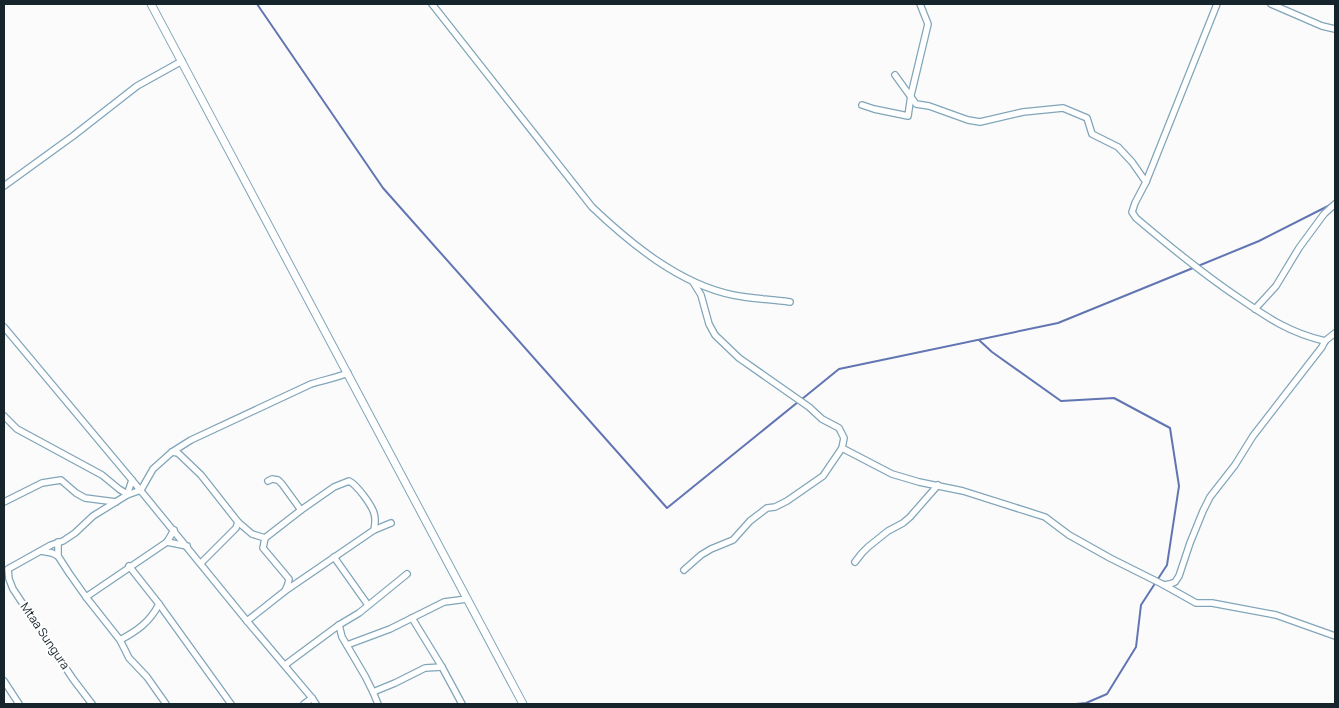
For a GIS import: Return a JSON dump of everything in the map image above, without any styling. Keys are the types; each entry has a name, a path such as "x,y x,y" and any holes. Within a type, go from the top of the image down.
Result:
{"street":[{"path":"152,4 523,704"},
{"path":"432,4 592,207 613,227 673,271 712,289 733,295 790,302"},
{"path":"862,105 908,116 911,95 928,24 920,4"},
{"path":"1217,4 1146,182 1132,212 1136,218 1176,252 1223,288 1286,328 1301,335 1325,341"},
{"path":"1271,4 1322,26 1335,29"},
{"path":"4,186 73,136 137,86 182,61"},
{"path":"895,75 916,104 929,106 968,120 980,122 1023,112 1063,108 1086,118 1092,134 1118,148 1132,162 1146,182"},
{"path":"1255,309 1276,286 1298,248 1324,214 1335,204"},
{"path":"684,570 701,555 732,540 750,521 767,508 775,507 787,501 823,476 842,448 844,438 839,428 822,419 810,407 739,358 715,335 709,324 701,295 691,280"},
{"path":"4,327 141,490 316,704"},
{"path":"1164,585 1175,582 1179,576 1210,497 1235,465 1253,436 1325,341 1335,333"},
{"path":"141,490 153,469 172,452 190,440 311,384 348,373"},
{"path":"4,416 17,429 102,475 127,494 132,480"},
{"path":"842,448 892,474 919,482 963,490 1045,517 1069,535 1196,602 1212,602 1276,615 1335,636"},
{"path":"172,452 178,453 200,475 238,522 252,534 288,579 285,591"},
{"path":"4,502 42,483 61,480 85,498 116,502"},
{"path":"268,480 278,480 301,510"},
{"path":"263,548 265,538 334,487 349,481 357,487 374,512 374,530"},
{"path":"855,562 868,547 910,517 938,485"},
{"name":"Mtaa Sungura","path":"92,704 73,679 13,589 6,570 58,542 63,542 93,516 127,494 141,490"},
{"path":"200,562 236,528 238,522"},
{"path":"247,621 285,591 334,557 374,530 391,523"},
{"path":"236,528 244,528"},
{"path":"86,597 167,542 174,530"},
{"path":"252,534 265,538"},
{"path":"58,542 58,556"},
{"path":"167,542 187,546"},
{"path":"41,551 58,556 86,597 120,640 129,658 147,677 166,704"},
{"path":"334,557 368,605"},
{"path":"129,566 159,604 231,704"},
{"path":"285,665 338,625 359,613 407,574"},
{"path":"347,645 390,629 444,602 467,599"},
{"path":"120,640 135,632 154,615 159,604"},
{"path":"412,618 462,704"},
{"path":"338,625 342,637 378,704"},
{"path":"327,634 342,637"},
{"path":"373,692 425,668 442,667"},
{"path":"5,685 19,704"},
{"path":"304,704 312,698"}],"waterway":[{"path":"257,4 383,188 667,508 798,402"},
{"path":"1198,266 1259,241 1332,204"},
{"path":"802,399 839,369 1058,323 1193,268"},
{"path":"979,340 992,352 1061,401 1114,398 1170,428 1179,486 1167,565 1141,605 1136,647 1107,694 1086,703 1076,704"}]}
